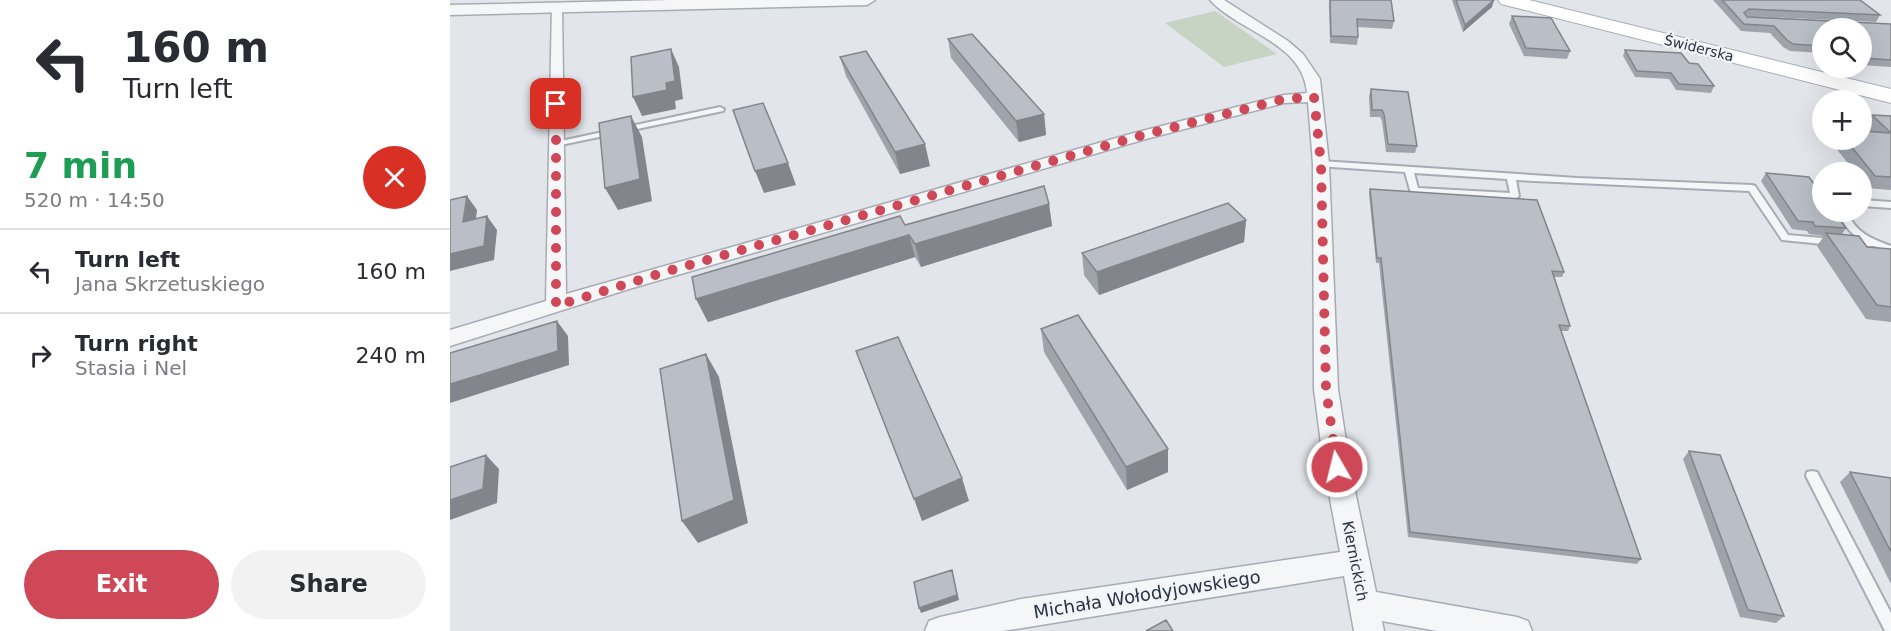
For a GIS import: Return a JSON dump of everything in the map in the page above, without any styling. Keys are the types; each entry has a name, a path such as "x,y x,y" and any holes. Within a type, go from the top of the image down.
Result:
{"main road":[{"name":"Świderska","path":"1507,0 1891,96"}],"street":[{"path":"450,10 867,0"},
{"name":"Kiernickich","path":"1216,0 1298,57 1313,79 1321,164 1326,389 1337,467 1366,618"},
{"path":"556,7 556,306"},
{"path":"450,338 676,268 1140,136 1284,99 1314,97"},
{"name":"Michała Wołodyjowskiego","path":"940,631 1021,614 1355,562"},
{"path":"1366,618 1517,631"}],"lane":[{"path":"556,144 720,109"},
{"path":"1321,164 1576,182 1752,188 1785,238 1857,245 1875,243"},
{"path":"1409,170 1414,190 1515,196 1511,177"},
{"path":"1872,203 1891,205"},
{"path":"1848,222 1851,227 1875,243 1891,249"},
{"path":"1812,476 1891,628"}],"green space":[{"path":"1215,11 1277,54 1224,67 1165,23"}],"building":[{"path":"1330,0 1391,0 1394,21 1357,19 1358,37 1331,36"},
{"path":"1456,0 1494,0 1465,25"},
{"path":"1722,0 1860,0 1880,15 1749,9 1744,13 1747,17 1812,20 1812,45 1793,44 1774,26 1744,24"},
{"path":"1512,16 1551,18 1570,51 1526,48"},
{"path":"1872,23 1891,24 1891,60 1872,59"},
{"path":"972,34 1044,114 1016,121 948,39"},
{"path":"671,49 675,81 666,83 667,90 633,97 631,57"},
{"path":"1625,50 1681,53 1689,63 1698,64 1714,86 1679,84 1671,73 1637,71"},
{"path":"866,51 925,144 895,152 840,57"},
{"path":"1371,89 1408,92 1417,146 1388,144 1384,114 1382,110 1372,110"},
{"path":"763,103 788,163 755,171 733,110"},
{"path":"1872,115 1891,116 1891,133"},
{"path":"631,116 640,179 605,188 599,123"},
{"path":"1872,132 1891,133 1891,177 1875,176 1872,172 1872,162 1864,162 1854,150 1872,150"},
{"path":"1766,173 1809,177 1812,181 1812,222 1798,221"},
{"path":"1044,186 1049,204 915,244 909,235 696,299 692,277 900,216 905,225"},
{"path":"1370,189 1537,200 1564,272 1552,271 1570,326 1559,325 1641,559 1410,532 1381,258 1377,258"},
{"path":"467,196 463,222 487,216 484,246 450,254 450,200"},
{"path":"1228,203 1246,220 1097,272 1082,253"},
{"path":"1813,222 1842,222 1846,228 1815,226"},
{"path":"1826,233 1859,236 1867,247 1891,249 1891,307 1877,305"},
{"path":"1078,315 1168,449 1126,467 1041,329"},
{"path":"557,321 558,351 450,384 450,353"},
{"path":"898,337 962,478 914,499 856,351"},
{"path":"706,354 734,500 682,521 660,369"},
{"path":"1689,451 1720,455 1784,616 1748,610"},
{"path":"486,455 483,489 450,500 450,467"},
{"path":"1850,472 1891,478 1891,552"},
{"path":"952,570 957,595 919,608 914,582"},
{"path":"1166,620 1173,631 1146,631"}],"route":[{"path":"556,104 556,306 622,284 1140,136 1284,99 1314,97 1321,164 1326,389 1337,467"}]}
